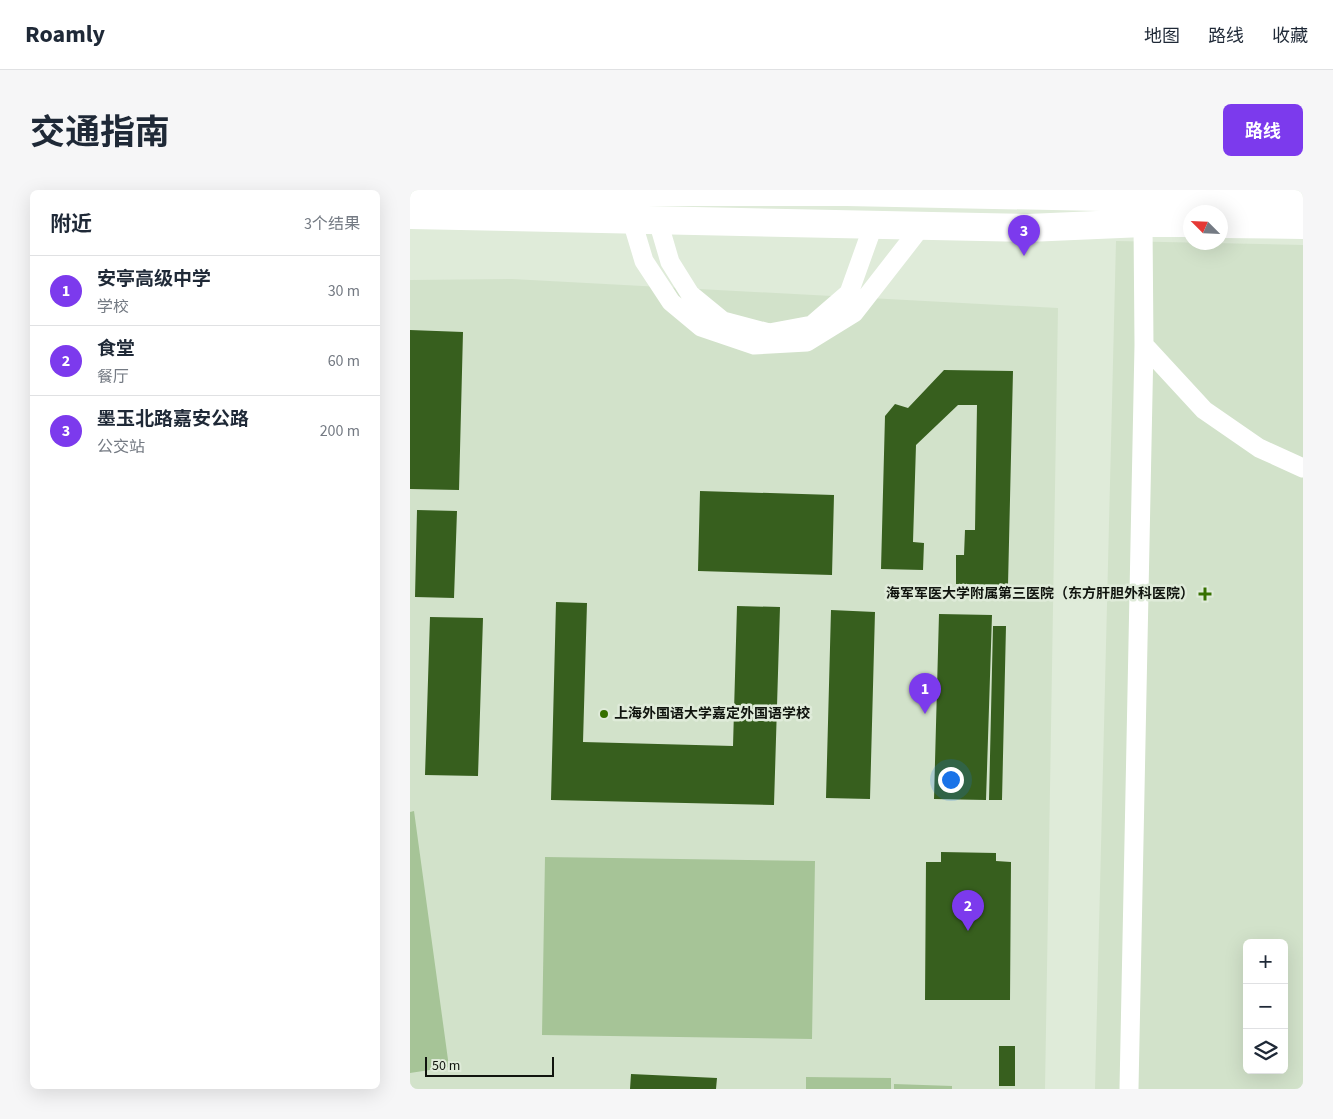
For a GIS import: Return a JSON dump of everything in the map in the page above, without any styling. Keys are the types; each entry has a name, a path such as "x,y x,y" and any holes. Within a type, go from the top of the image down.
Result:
{"main road":[{"path":"806,191 807,225"},
{"path":"846,191 846,226"},
{"path":"410,192 846,191 1303,201"},
{"path":"410,215 921,227 1028,228 1143,222 1183,223"},
{"path":"1228,224 1303,225"}],"street":[{"path":"645,221 690,294 723,321 768,333 812,324 850,292 873,226"},
{"path":"645,221 644,261 671,302 701,327 754,345 807,342 854,313 921,227"},
{"path":"1129,1089 1144,345 1143,222"},
{"path":"1144,345 1204,410 1259,448 1303,468"}],"shaded area":[{"name":"海军军医大学附属第三医院（东方肝胆外科医院）","path":"1116,241 1183,242 1183,250 1228,250 1228,243 1303,245 1303,1089 1095,1089"},
{"path":"512,279 1058,308 1045,1089 410,1089 410,280"}],"green space":[{"path":"414,811 449,1067 410,1073 410,812"},
{"path":"545,857 815,861 812,1039 542,1035"},
{"path":"806,1077 891,1078 891,1089 806,1089"},
{"path":"894,1084 952,1086 952,1089 894,1089"}],"building":[{"path":"410,330 463,332 459,490 410,489"},
{"path":"944,370 1013,371 1008,585 956,584 956,555 964,555 965,530 975,530 977,405 958,405 916,445 913,542 924,543 923,570 881,569 885,416 895,404 908,408"},
{"path":"700,491 834,495 832,575 698,571"},
{"path":"417,510 457,511 454,598 415,597"},
{"path":"556,602 587,603 583,742 733,746 737,606 780,607 774,805 551,800"},
{"path":"831,610 875,612 870,799 826,798"},
{"path":"939,614 992,615 986,800 934,799"},
{"path":"430,617 483,618 478,776 425,775"},
{"path":"993,626 1006,626 1002,800 989,800"},
{"path":"941,852 996,853 996,861 1011,862 1010,1000 925,1000 926,862 941,862"},
{"path":"999,1046 1015,1046 1015,1086 999,1086"},
{"path":"631,1074 717,1078 716,1089 630,1089"}],"place":[{"name":"墨玉北路嘉安公路","path":"1024,256"},
{"name":"海军军医大学附属第三医院（东方肝胆外科医院）","path":"1205,594"},
{"name":"上海外国语大学嘉定外国语学校","path":"604,714"},
{"name":"安亭高级中学","path":"925,714"},
{"name":"食堂","path":"968,931"}]}
